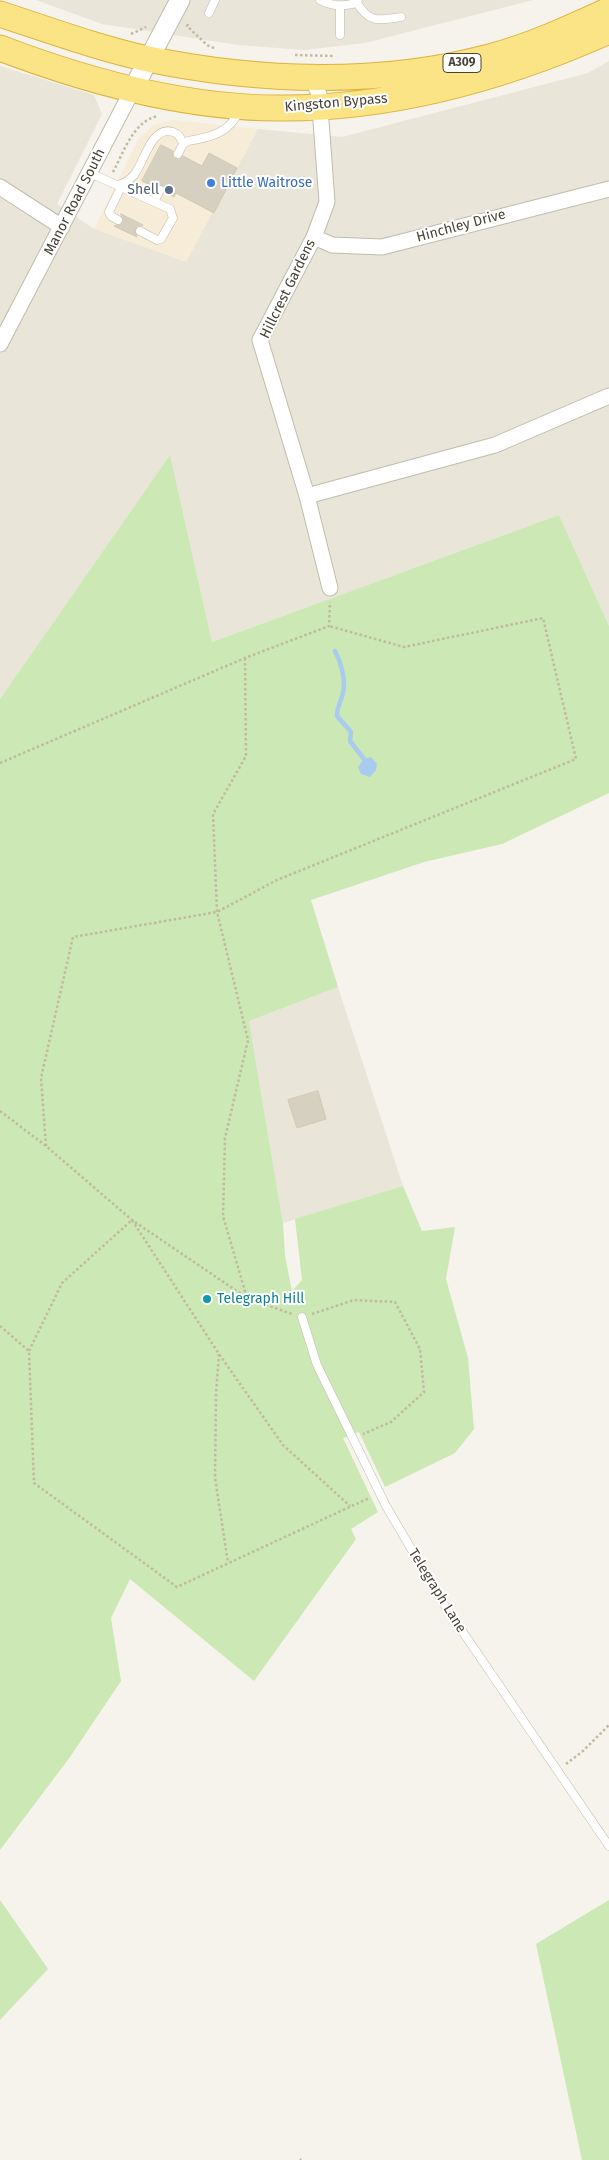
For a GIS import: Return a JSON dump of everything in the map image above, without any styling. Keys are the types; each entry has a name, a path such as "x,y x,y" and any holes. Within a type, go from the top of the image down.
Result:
{"highway":[{"name":"Kingston Bypass","path":"0,14 51,31 149,59 244,73 306,78 378,76 441,67 490,57 536,42 609,10"},
{"path":"0,19 8,25 48,43 120,67 129,73 133,89"},
{"name":"Kingston Bypass","path":"0,48 94,79 175,98 242,106 317,107 387,99 492,74 566,50 609,31"},
{"path":"149,59 151,68 157,75 166,79 277,97 317,107"}],"street":[{"name":"Manor Road South","path":"0,344 179,3"},
{"name":"Hillcrest Gardens","path":"306,78 315,85 319,94 317,107 327,202 314,237 260,340 307,496 330,588"},
{"path":"0,187 62,227"},
{"name":"Hinchley Drive","path":"314,237 332,246 382,247 609,188"},
{"path":"307,496 495,446 609,396"}],"lane":[{"path":"209,13 215,0"},
{"path":"320,0 327,4 340,6 358,2 365,15 376,20 401,18"},
{"path":"340,6 340,35"},
{"path":"178,154 183,144 221,133 231,125 242,106"},
{"path":"118,220 111,216 109,212 119,186 133,177 154,138 160,133 168,131 176,133 183,144"},
{"path":"90,173 170,208 173,218 161,239 157,240 140,232"},
{"path":"154,202 160,190"},
{"name":"Telegraph Lane","path":"302,1317 316,1365 380,1493 442,1603 609,1846"}],"path":[{"path":"179,3 192,15 187,26 207,45 221,52"},
{"path":"130,34 146,27 150,20"},
{"path":"293,55 340,56"},
{"path":"108,181 137,128 149,118 164,114"},
{"path":"329,626 330,588"},
{"path":"0,762 287,640 329,626 404,647 543,618 576,759 278,880 217,912 73,937 41,1078 46,1146"},
{"path":"245,658 246,756 213,814 217,912 248,1040 225,1138 223,1216 247,1298"},
{"path":"0,1112 46,1146 132,1220 247,1298 302,1317 354,1300 395,1302 420,1349 424,1392 391,1422 353,1439"},
{"path":"132,1220 62,1283 30,1351 34,1484 177,1587 380,1493"},
{"path":"132,1220 219,1354 283,1445 350,1506"},
{"path":"0,1326 30,1351"},
{"path":"219,1354 216,1394 215,1478 228,1563"},
{"path":"557,1771 583,1751 609,1725"}],"shaded area":[{"path":"36,0 533,0 365,43 304,50 238,45 102,24"},
{"path":"609,61 609,626 559,515 212,642 170,455 0,699 0,66 94,95 102,114 57,204 94,229 237,168 258,129 342,137 588,73"},
{"name":"Shell","path":"174,120 258,129 186,262 94,229 139,138 154,125"},
{"path":"338,987 403,1186 283,1223 249,1021"}],"green space":[{"path":"170,455 212,642 559,515 609,626 609,793 502,844 424,862 311,900 338,987 249,1021 283,1223 285,1256 292,1291 302,1280 295,1219 403,1186 422,1231 455,1227 446,1279 468,1358 474,1429 455,1453 385,1487 359,1432 343,1438 378,1512 351,1529 356,1539 254,1681 130,1579 111,1618 121,1681 70,1757 0,1850 0,699"},
{"path":"0,1900 48,1969 0,2020"},
{"path":"609,1900 609,2160 582,2160 536,1944"}],"water":[{"path":"371,757 377,764 376,770 370,777 361,774 358,767 364,759"}],"building":[{"path":"161,145 173,151 173,157 176,159 183,156 202,166 209,153 237,168 214,213 176,193 174,197 165,192 165,187 162,185 155,187 142,181"},
{"path":"121,214 143,225 135,229 137,237 114,226 123,222"},
{"path":"318,1091 326,1119 297,1128 288,1100"}],"waterway":[{"path":"335,651 341,666 344,682 337,716 351,732 350,741 364,759"}],"place":[{"name":"Little Waitrose","path":"211,183"},
{"name":"Shell","path":"169,190"},
{"name":"Telegraph Hill","path":"207,1299"}]}
